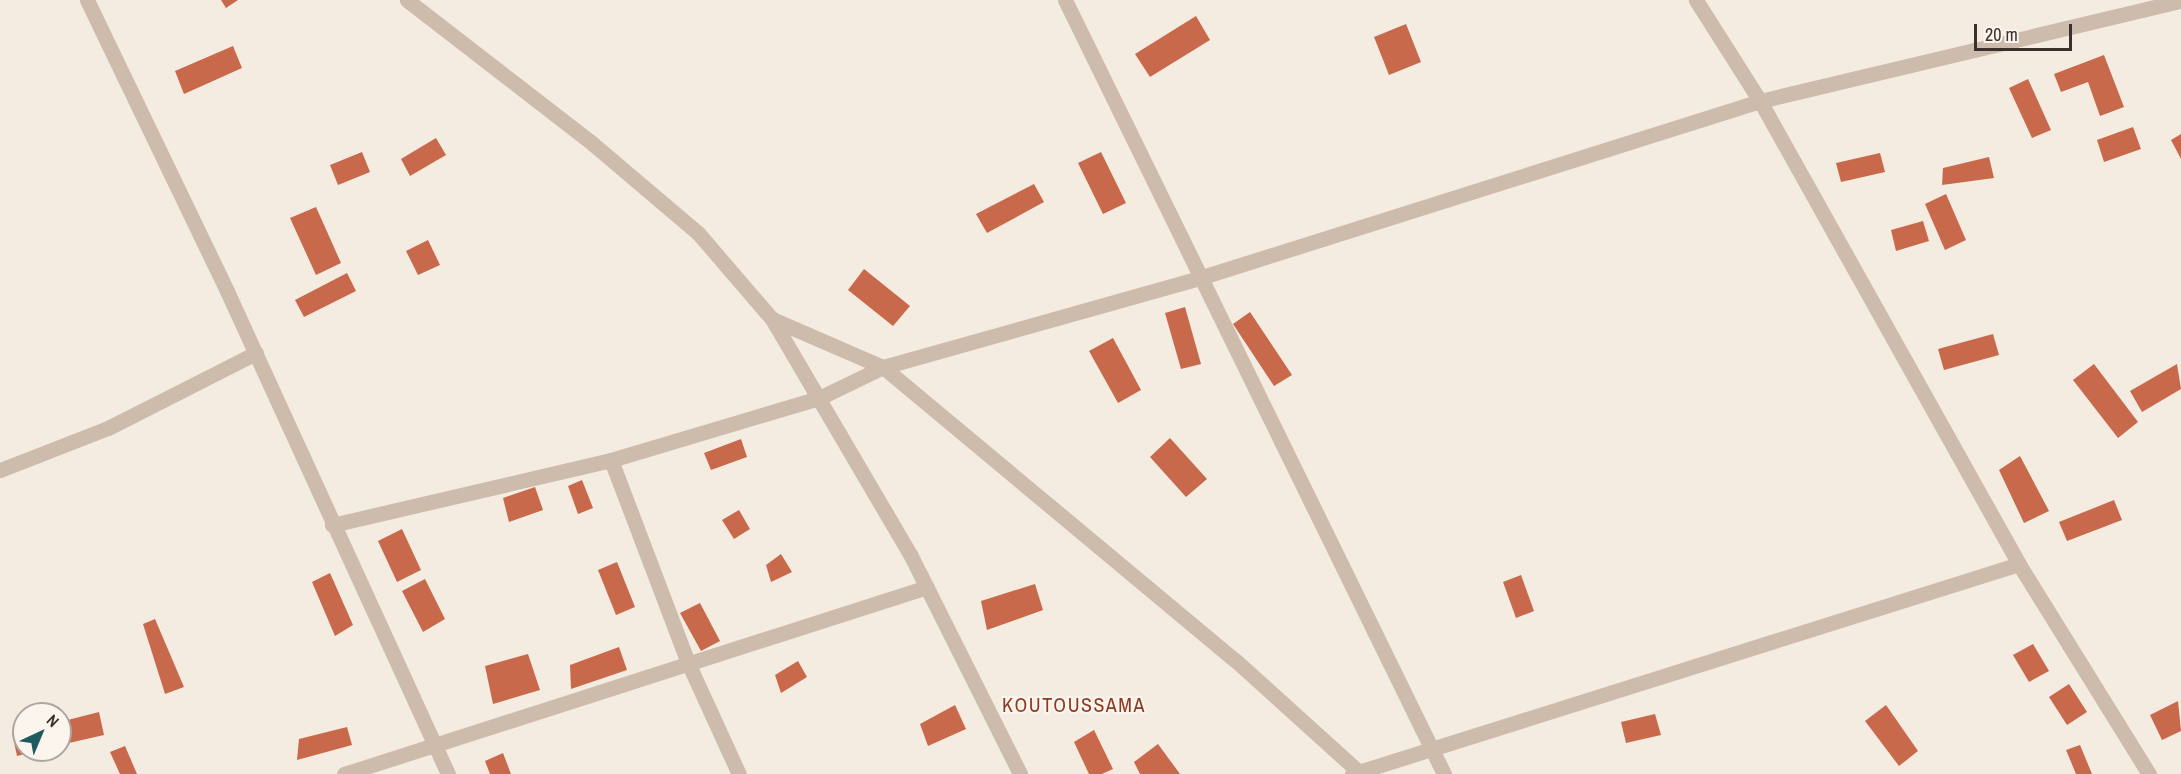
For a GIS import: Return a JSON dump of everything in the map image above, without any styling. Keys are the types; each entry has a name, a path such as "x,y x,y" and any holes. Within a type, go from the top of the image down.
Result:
{"street":[{"path":"87,0 256,353 332,525 448,774"},
{"path":"406,0 593,144 698,233 772,319 927,587 1020,774"},
{"path":"1065,0 1199,278 1434,748 1444,774"},
{"path":"1696,0 1760,101 2019,564 2149,774"},
{"path":"332,525 611,459 819,398 883,367 1199,278 1760,101 2181,1"},
{"path":"772,319 883,367 1235,660 1357,773 2019,564"},
{"path":"0,470 108,428 256,353"},
{"path":"611,459 689,665 739,774"},
{"path":"344,774 435,748 927,587"}],"building":[{"path":"221,0 238,0 226,8"},
{"path":"1196,16 1210,40 1150,77 1135,54"},
{"path":"1406,24 1421,62 1389,75 1374,37"},
{"path":"233,46 242,68 184,94 175,71"},
{"path":"2104,55 2124,107 2100,116 2088,82 2061,92 2054,74"},
{"path":"2028,79 2051,130 2032,138 2009,88"},
{"path":"2133,127 2141,149 2104,162 2097,140"},
{"path":"2181,134 2181,159 2171,140"},
{"path":"436,138 446,155 410,176 401,159"},
{"path":"362,152 370,172 338,185 330,165"},
{"path":"1101,152 1126,203 1103,214 1078,163"},
{"path":"1880,153 1885,172 1841,182 1836,163"},
{"path":"1989,157 1994,178 1942,185 1943,168"},
{"path":"1034,184 1044,202 987,233 976,214"},
{"path":"1946,194 1966,240 1945,250 1925,204"},
{"path":"316,207 341,263 316,275 290,218"},
{"path":"1923,221 1929,241 1896,251 1891,230"},
{"path":"428,240 440,265 418,275 406,251"},
{"path":"864,269 910,306 893,326 848,290"},
{"path":"347,273 356,291 304,317 295,300"},
{"path":"1185,307 1201,364 1181,369 1165,313"},
{"path":"1250,312 1292,375 1274,386 1233,324"},
{"path":"1993,334 1999,355 1944,370 1938,349"},
{"path":"1113,338 1141,390 1118,403 1089,351"},
{"path":"2094,364 2138,422 2118,438 2073,380"},
{"path":"2177,364 2181,389 2142,412 2130,391"},
{"path":"1170,438 1207,479 1186,497 1150,457"},
{"path":"741,439 747,457 711,470 704,453"},
{"path":"2020,456 2049,511 2024,523 1999,470"},
{"path":"582,480 593,508 578,514 568,486"},
{"path":"535,487 543,510 509,522 503,498"},
{"path":"2114,500 2122,520 2067,541 2059,522"},
{"path":"739,510 750,529 734,539 722,520"},
{"path":"402,529 421,570 397,582 378,541"},
{"path":"781,554 792,572 771,582 766,565"},
{"path":"617,562 635,607 616,615 598,570"},
{"path":"330,573 353,625 335,636 312,582"},
{"path":"1521,575 1534,611 1516,618 1503,582"},
{"path":"425,579 445,619 423,632 402,591"},
{"path":"1035,584 1043,610 987,630 981,601"},
{"path":"700,603 720,641 701,651 680,613"},
{"path":"155,619 184,687 165,694 143,624"},
{"path":"2033,644 2049,671 2029,682 2013,655"},
{"path":"619,647 627,670 571,689 570,665"},
{"path":"528,654 540,690 493,704 485,666"},
{"path":"798,661 807,677 781,693 775,675"},
{"path":"2069,684 2087,712 2067,725 2049,697"},
{"path":"2178,701 2181,731 2162,740 2150,715"},
{"path":"955,705 966,729 928,746 920,724"},
{"path":"1886,705 1918,751 1899,766 1865,721"},
{"path":"99,712 104,735 72,742 72,719"},
{"path":"1655,714 1661,735 1626,743 1621,722"},
{"path":"347,727 352,745 297,760 299,739"},
{"path":"1094,730 1113,769 1102,774 1089,774 1074,742"},
{"path":"1158,744 1180,774 1140,774 1134,762"},
{"path":"2080,745 2092,774 2076,774 2066,750"},
{"path":"125,746 137,774 120,774 110,752"},
{"path":"503,753 511,774 490,774 485,761"}],"district":[{"name":"KOUTOUSSAMA","path":"1074,704"}]}
